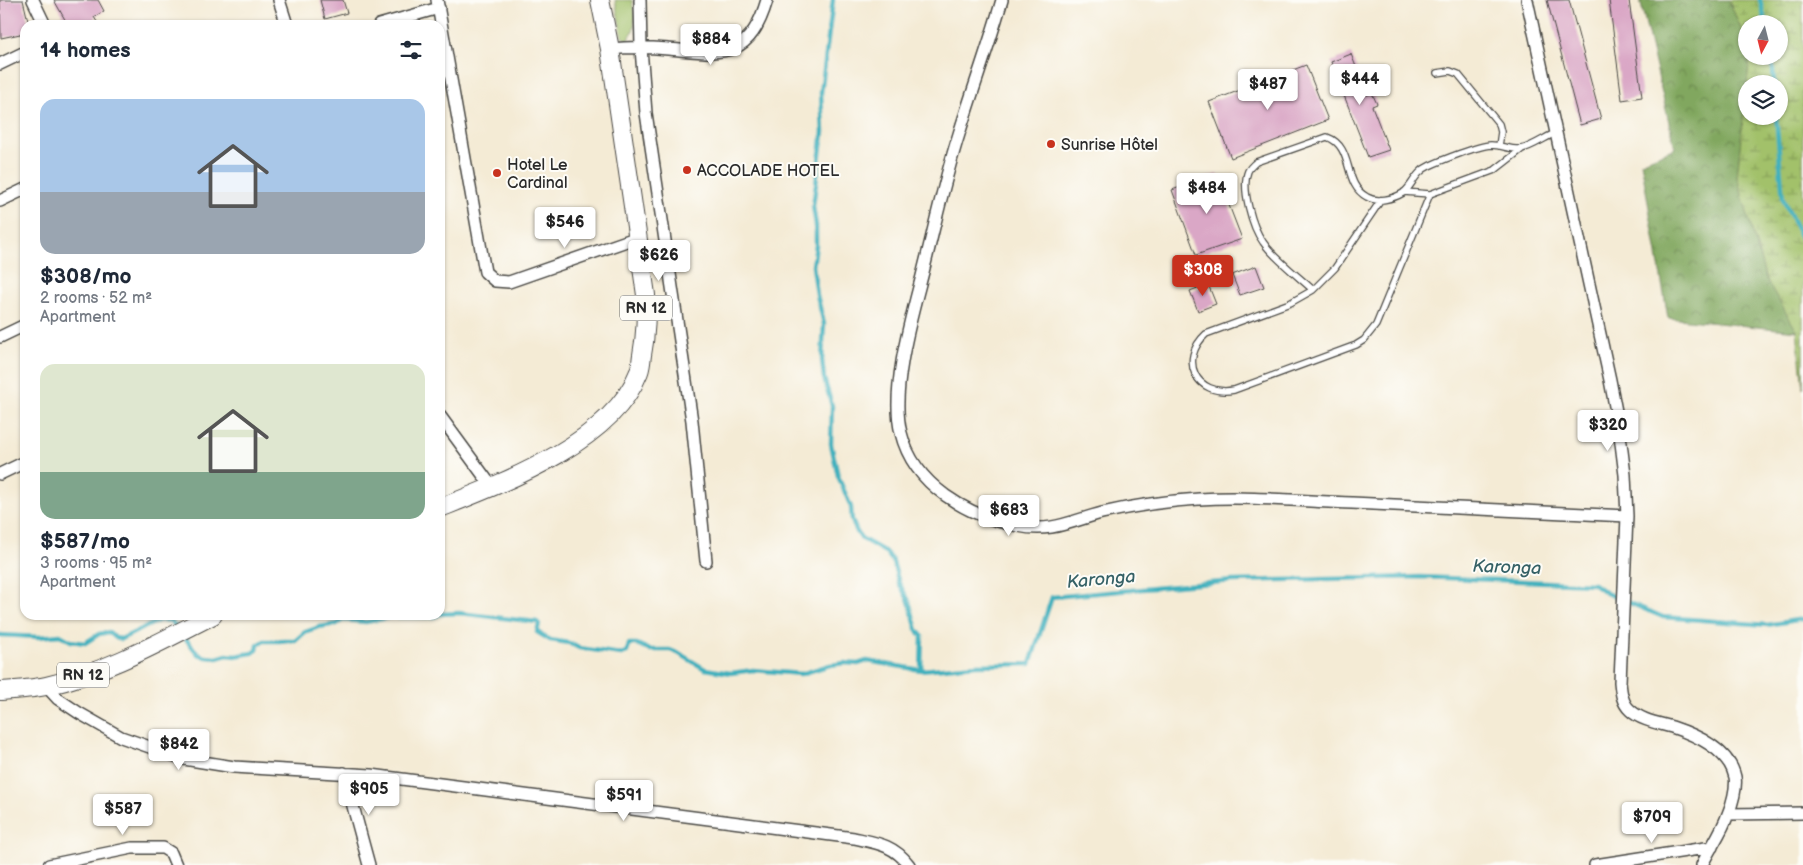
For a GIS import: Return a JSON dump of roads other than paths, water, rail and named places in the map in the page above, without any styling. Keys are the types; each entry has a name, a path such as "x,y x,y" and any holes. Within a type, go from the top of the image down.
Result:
{"main road":[{"name":"RN 12","path":"445,506 492,487 580,440 602,423 622,403 639,374 647,330 646,294 610,49 600,0"},
{"name":"RN 12","path":"0,691 46,686 120,661 203,620"}],"street":[{"path":"33,0 43,20"},
{"path":"279,0 285,20"},
{"path":"640,0 641,48 646,113 692,421 706,561"},
{"path":"610,49 641,48 712,53 726,51 739,45 752,35 767,0"},
{"path":"1002,0 956,146 908,329 898,395 900,431 910,460 931,484 958,505 992,520 1021,527 1044,529 1073,523 1101,513 1200,499 1316,502 1627,516"},
{"path":"1527,0 1612,390 1625,474 1627,516 1620,682 1623,699 1630,710 1647,720 1700,739 1718,750 1730,764 1735,778 1728,814 1702,865"},
{"path":"393,20 438,4 441,20"},
{"path":"445,43 486,272 494,281 510,282 638,237"},
{"path":"0,64 20,54"},
{"path":"0,201 20,191"},
{"path":"0,337 20,327"},
{"path":"445,423 492,487"},
{"path":"0,474 20,464"},
{"path":"46,686 58,700 121,737 184,759 234,767 371,774 854,838 882,844 902,856 909,865"},
{"path":"344,773 369,865"},
{"path":"1728,814 1803,813"},
{"path":"1595,865 1712,847"},
{"path":"49,865 132,848 163,848 171,853 176,865"}],"lane":[{"path":"1437,73 1450,71 1458,74 1499,124 1501,132 1500,146"},
{"path":"1314,290 1263,243 1257,232 1245,188 1248,169 1256,162 1327,137 1336,140 1344,154 1359,192 1372,200 1381,200 1404,192 1430,194 1495,170 1522,149 1556,133"},
{"path":"1404,192 1413,179 1429,166 1490,145 1522,149"},
{"path":"1381,200 1335,268 1314,290 1290,303 1206,334 1194,348 1192,361 1194,372 1199,380 1214,390 1234,390 1356,345 1364,340 1376,326 1430,194"}],"waterway":[{"path":"833,0 821,93 823,132 813,206 816,225 813,266 824,324 822,360 824,378 832,406 831,444 838,476 851,507 852,520 857,532 861,538 887,553 893,562 899,583 909,601 917,630 922,636 921,670"},
{"path":"1760,0 1764,15"},
{"path":"1773,65 1773,75"},
{"path":"1777,125 1783,199 1803,242"},
{"name":"Karonga","path":"445,614 459,613 537,622 539,624 537,632 550,640 569,643 579,648 621,654 627,652 629,644 637,644 650,650 670,650 705,669 731,673 753,670 801,674 830,665 858,664 867,661 921,670 976,665 1030,664 1052,597 1233,581 1421,577 1594,584 1606,593 1663,617 1767,625 1803,619"},
{"name":"Karonga","path":"0,635 39,637 60,635 71,641 85,643 99,634 109,632 116,638 121,639 160,620 171,621 177,628"},
{"name":"Karonga","path":"182,634 198,654 217,658 227,655 235,656 252,653 264,641 295,641 305,632 337,624 343,620"},
{"name":"Karonga","path":"343,620 366,622 376,620"}],"place":[{"name":"Sunrise Hôtel","path":"1051,144"},
{"name":"ACCOLADE HOTEL","path":"687,170"},
{"name":"Hotel Le Cardinal","path":"497,173"}]}
